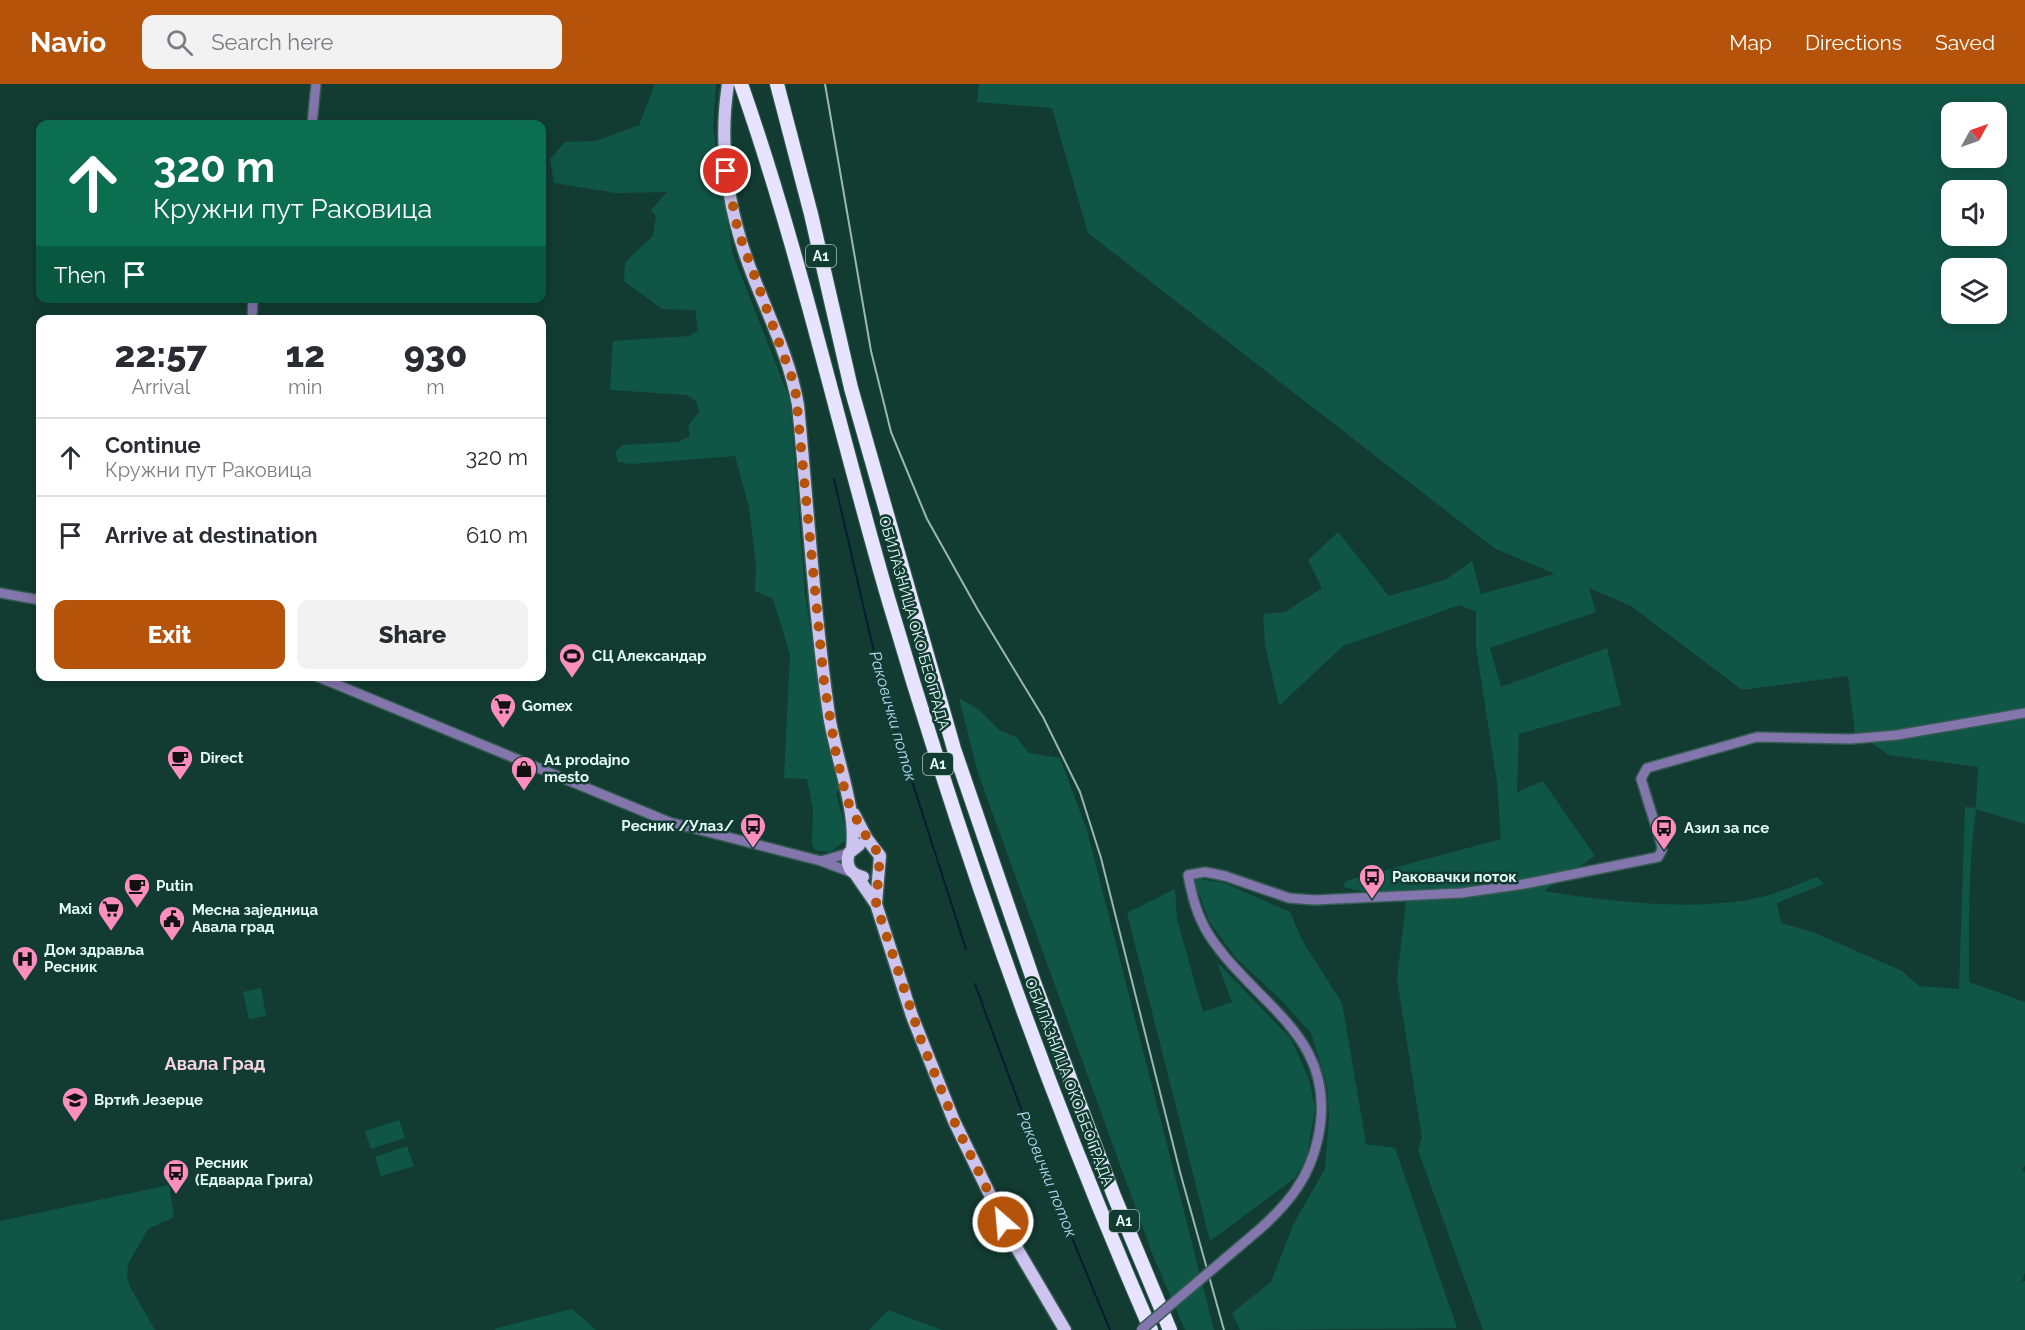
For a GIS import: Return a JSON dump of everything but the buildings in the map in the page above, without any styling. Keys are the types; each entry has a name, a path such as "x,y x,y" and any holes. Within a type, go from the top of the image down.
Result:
{"highway":[{"name":"ОБИЛАЗНИЦА ОКО БЕОГРАДА","path":"741,84 781,207 888,596 946,788 1014,987 1151,1330"},
{"name":"ОБИЛАЗНИЦА ОКО БЕОГРАДА","path":"777,84 811,214 851,388 954,749 1035,985 1114,1196 1170,1330"}],"main road":[{"path":"728,84 724,109 724,151 738,231 795,386 824,682 836,754 854,833 848,864 876,904 912,1016 954,1121 1012,1240 1065,1330"},
{"path":"847,800 872,846 880,856 876,904"},
{"path":"851,851 862,844 872,846"},
{"path":"855,874 871,876 878,870"}],"street":[{"path":"312,120 316,84"},
{"path":"0,593 36,599"},
{"path":"328,681 669,822 821,861 855,874"},
{"path":"1141,1330 1261,1228 1294,1196 1310,1166 1320,1127 1322,1106 1319,1081 1309,1054 1288,1021 1236,970 1209,935 1196,908 1188,875 1205,872 1225,876 1302,900 1462,893 1535,882 1652,859 1661,854 1661,843 1641,779 1647,768 1757,737 1841,739 1897,735 2025,713"},
{"path":"821,861 851,851"}],"green space":[{"path":"655,84 716,84 713,128 733,255 790,400 805,594 828,748 839,788 836,794 846,830 845,841 830,852 815,850 812,844 813,809 807,779 784,778 790,654 773,599 755,591 756,564 749,507 735,456 632,464 618,462 615,452 623,445 678,442 690,436 688,426 699,412 696,401 686,395 610,390 613,341 689,336 698,331 695,310 662,309 624,281 625,262 653,236 656,216 651,210 667,192 616,193 554,183 550,159 565,142 596,141 639,125"},
{"path":"979,84 2025,84 2025,824 1976,809 1970,874 1969,982 2025,1002 2025,1165 2022,1170 2025,1172 2025,1272 2022,1282 2025,1281 2025,1330 1483,1330 1418,1150 1422,1138 1397,979 1406,902 1343,887 1345,881 1501,839 1497,782 1476,647 1476,612 1460,605 1343,646 1279,706 1265,645 1263,614 1285,612 1322,588 1308,560 1338,532 1389,596 1445,580 1472,561 1481,594 1555,574 1494,548 1088,233 1052,108 977,102","holes":["1589,588 1631,606 1742,690 1848,676 1855,732 1889,755 1978,767 1976,808 1965,807 1959,989 1919,986 1902,971 1813,932 1781,923 1777,903 1824,884 1817,877 1764,896 1706,904 1679,905 1622,901 1544,891 1595,856 1543,781 1517,792 1519,734 1621,705 1607,648 1501,687 1490,648 1596,612"]},
{"path":"959,698 978,709 999,730 1016,737 1029,753 1060,758 1087,830 1214,1330 1185,1330 1152,1253 978,773"},
{"path":"1193,878 1224,883 1290,912 1303,942 1342,1003 1366,1144 1395,1148 1457,1328 1240,1330 1232,1313 1271,1282 1294,1223 1325,1169 1329,1117 1327,1085 1311,1033 1282,1001 1236,958 1210,923"},
{"path":"1175,889 1177,919 1203,1012 1232,1002 1217,962 1291,1039 1309,1079 1315,1108 1307,1157 1295,1178 1210,1241 1127,913"},
{"path":"261,988 266,1016 249,1019 243,992"},
{"path":"399,1120 405,1138 371,1149 365,1131"},
{"path":"407,1146 414,1166 381,1176 375,1157"},
{"path":"169,1185 174,1217 148,1229 128,1264 127,1277 130,1287 155,1330 0,1330 0,1221"},
{"path":"572,1309 596,1330 495,1330 497,1328"},
{"path":"888,1310 942,1330 869,1330"}],"waterway":[{"name":"Раковички поток","path":"834,479 883,691 966,949"},
{"name":"Раковички поток","path":"975,984 1039,1158 1110,1330"}],"railway":[{"path":"825,84 871,351 891,432 927,519 978,610 1043,717 1080,792 1101,858 1180,1172 1224,1330"}],"place":[{"name":"СЦ Александар","path":"572,679"},
{"name":"Gomex","path":"503,729"},
{"name":"Direct","path":"180,781"},
{"name":"A1 prodajno mesto","path":"524,792"},
{"name":"Ресник /Улаз/","path":"753,849"},
{"name":"Азил за псе","path":"1664,851"},
{"name":"Раковачки поток","path":"1372,900"},
{"name":"Putin","path":"137,909"},
{"name":"Maxi","path":"111,932"},
{"name":"Месна заједница Авала град","path":"172,942"},
{"name":"Дом здравља Ресник","path":"25,982"},
{"name":"Вртић Језерце","path":"75,1123"},
{"name":"Ресник (Едварда Грига)","path":"176,1195"}],"district":[{"name":"Авала Град","path":"215,1063"}],"route":[{"path":"726,171 738,231 795,386 824,682 836,754 847,800 862,830 872,846 879,852 881,861 877,877 876,904 921,1040 954,1121 1003,1222"}]}
